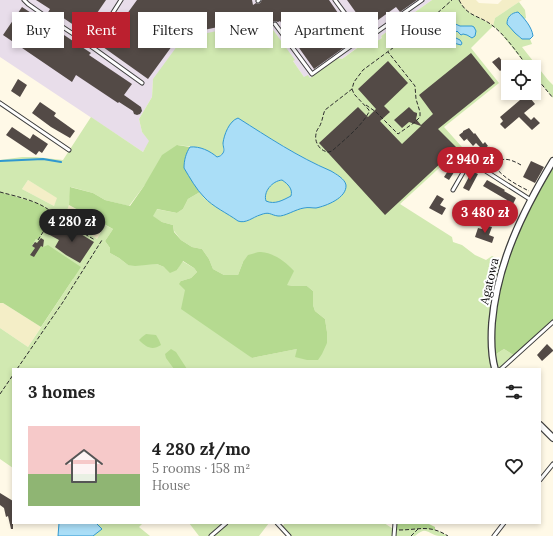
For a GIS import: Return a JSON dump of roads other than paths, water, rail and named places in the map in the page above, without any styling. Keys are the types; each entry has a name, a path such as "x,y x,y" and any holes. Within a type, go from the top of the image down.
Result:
{"street":[{"name":"Agatowa","path":"495,368 492,331 495,299 503,266 518,225 553,161"},
{"path":"541,426 552,436"}],"lane":[{"path":"24,0 39,12"},
{"path":"113,12 121,0"},
{"path":"335,0 344,12"},
{"path":"378,31 422,0"},
{"path":"275,24 281,32"},
{"path":"92,48 142,83"},
{"path":"293,48 312,74 348,48"},
{"path":"0,103 69,150"},
{"path":"453,190 468,164 473,163 531,200"},
{"path":"501,368 553,322"},
{"path":"541,479 553,464"},
{"path":"211,536 225,524"},
{"path":"278,524 289,536"},
{"path":"394,536 395,524"},
{"path":"494,536 503,524"}],"water":[{"path":"518,12 531,29 533,36 530,39 522,39 507,24 510,16 513,13"},
{"path":"456,24 460,26 472,26 476,31 475,36 472,38 467,35 461,35 457,31 456,32"},
{"path":"456,38 460,40 462,43 461,45 456,44"},
{"path":"238,118 295,153 338,175 346,185 343,194 335,201 320,207 301,209 281,216 266,213 244,222 238,221 216,207 204,197 193,183 184,168 185,159 190,147 205,149 217,157 221,155 224,151 224,136 232,122","holes":["282,180 291,189 291,196 276,202 266,201 265,198 269,188 275,182"]},
{"path":"59,524 97,524 102,529 93,536 58,536"}],"waterway":[{"path":"0,161 43,159 61,162"}]}
